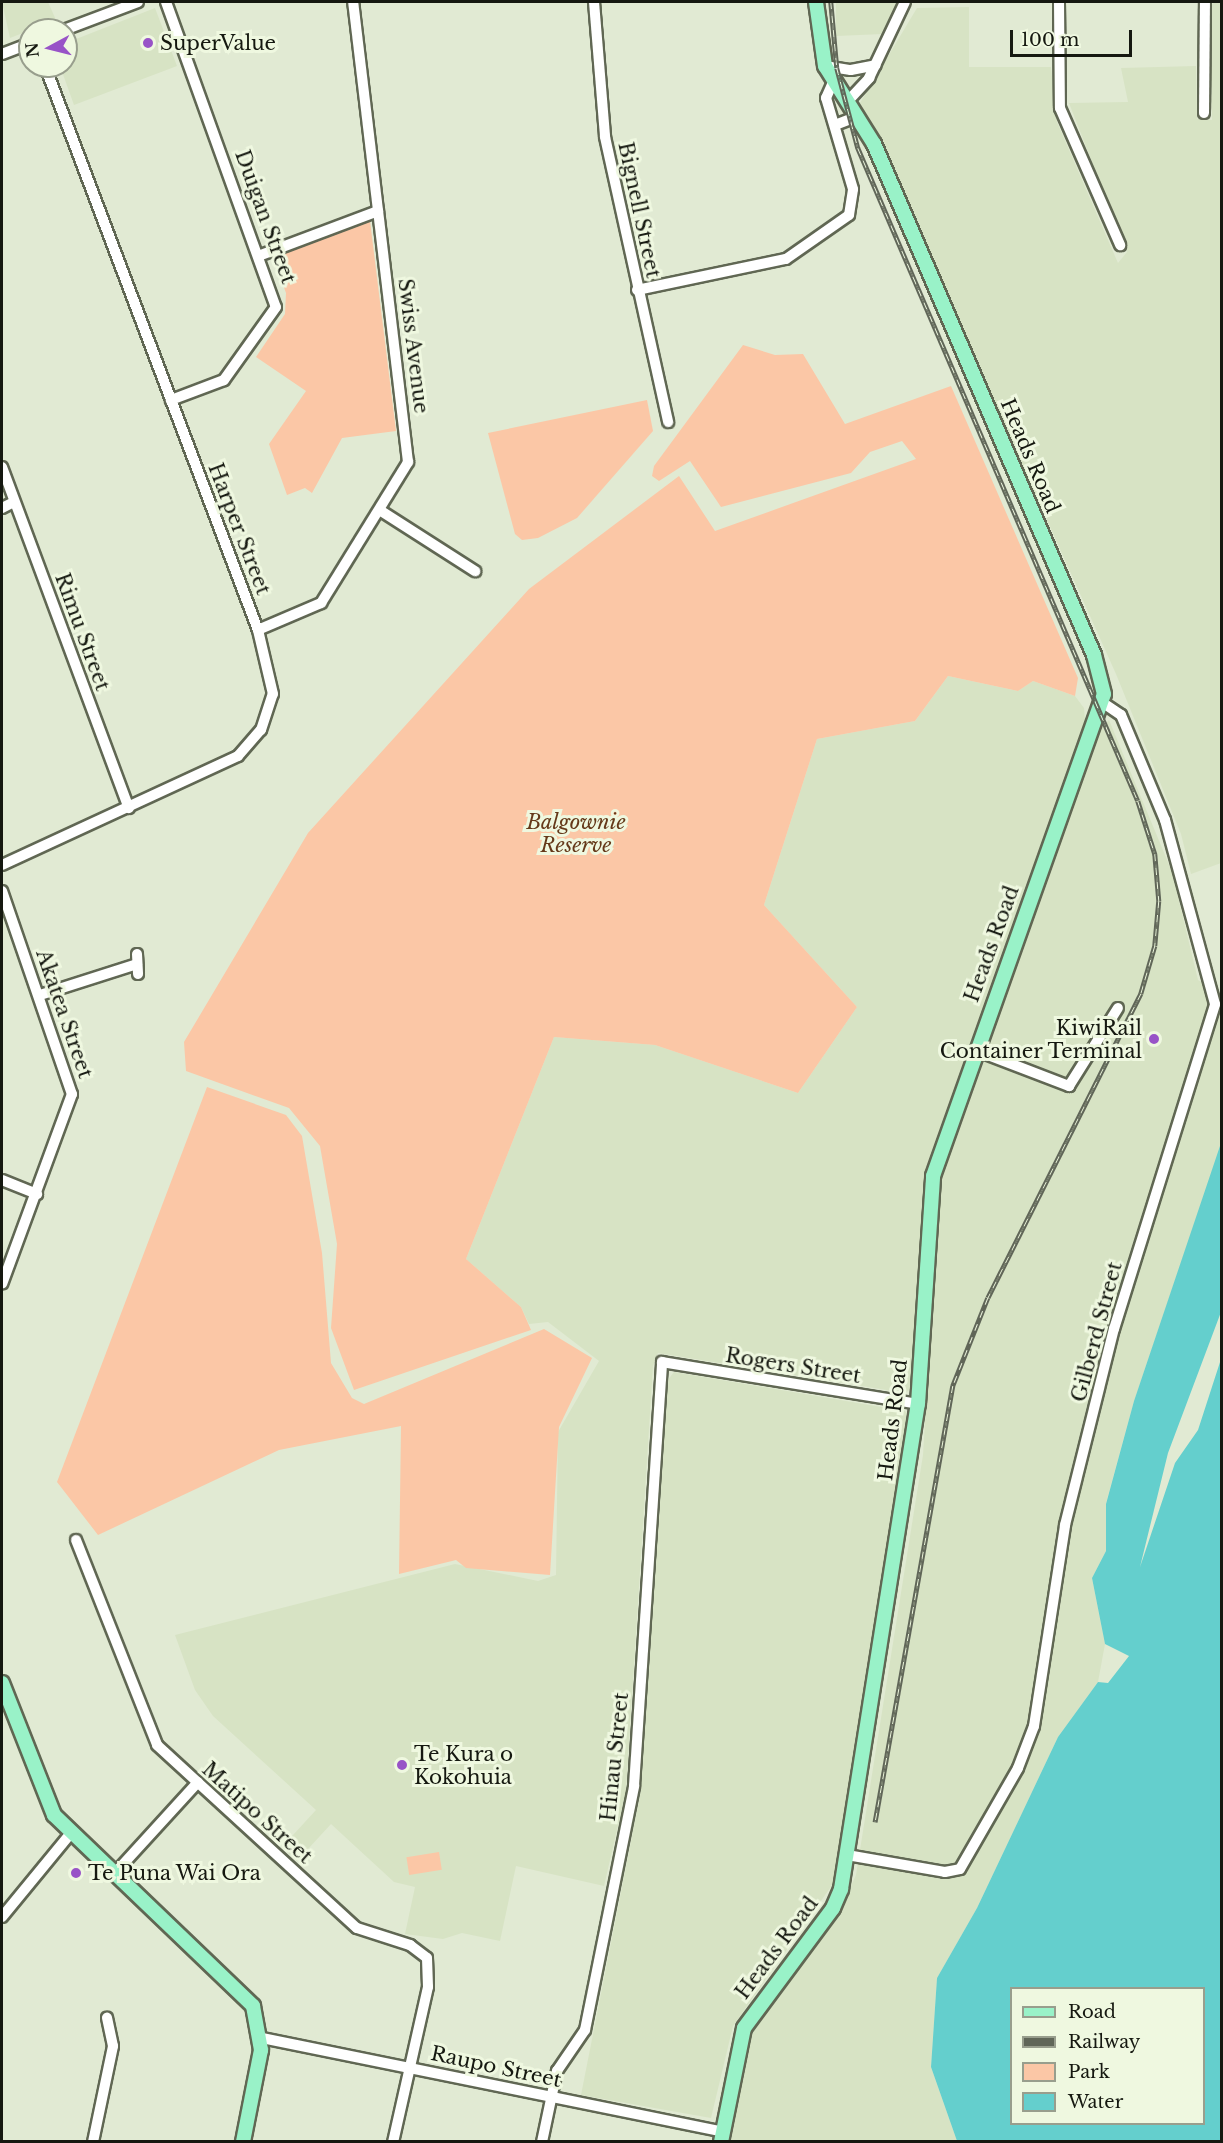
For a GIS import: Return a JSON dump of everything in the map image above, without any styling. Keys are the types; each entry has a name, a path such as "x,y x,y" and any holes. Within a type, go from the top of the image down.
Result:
{"main road":[{"name":"Heads Road","path":"722,2137 744,2028 833,1908 847,1855 918,1404 933,1176 975,1050 1102,702 1104,682 858,116 833,82 825,66 816,2"},
{"path":"2,1683 45,1798 71,1833 243,1992 262,2038 243,2142"}],"street":[{"path":"78,25 138,2"},
{"name":"Duigan Street","path":"166,2 261,255 276,301 271,320 224,380 171,400"},
{"name":"Swiss Avenue","path":"258,630 321,603 405,471 408,454 353,2"},
{"name":"Bignell Street","path":"594,2 605,137 668,422"},
{"path":"847,102 876,65 905,2"},
{"path":"1059,2 1060,108 1120,245"},
{"path":"1204,113 1205,2"},
{"path":"2,54 18,48"},
{"path":"825,66 851,70 876,65"},
{"name":"Harper Street","path":"2,865 228,762 254,741 273,694 258,630 50,78"},
{"path":"637,290 786,259 840,225 854,205 853,189 825,93 833,82"},
{"path":"834,125 858,116"},
{"path":"261,255 378,211"},
{"name":"Rimu Street","path":"2,467 129,808"},
{"path":"2,508 15,502"},
{"path":"381,511 475,571"},
{"name":"Gilberd Street","path":"847,1855 945,1872 960,1869 1018,1768 1034,1726 1065,1525 1114,1329 1215,1004 1165,820 1121,715 1102,702"},
{"name":"Akatea Street","path":"2,891 40,995 72,1094 2,1284"},
{"path":"40,995 137,964"},
{"path":"975,1050 1069,1086 1118,1008"},
{"path":"2,1180 37,1194"},
{"name":"Rogers Street","path":"662,1362 918,1404"},
{"name":"Hinau Street","path":"542,2142 551,2096 560,2066 585,2030 634,1786 662,1362"},
{"name":"Matipo Street","path":"76,1540 151,1737 357,1928 410,1945 427,1958 428,1987 409,2068"},
{"path":"115,1873 198,1782"},
{"path":"2,1917 71,1833"},
{"path":"93,2142 113,2046 107,2018"},
{"name":"Raupo Street","path":"262,2038 551,2096 722,2137"},
{"path":"393,2142 409,2068"}],"shaded area":[{"path":"2,2 48,2 55,18 18,18 18,35 10,38"},
{"path":"836,2 898,2 883,34 836,36"},
{"path":"1215,2 1221,2 1221,863 1191,874 1181,834 1116,674 860,103 917,8 969,7 969,67 1051,67 1057,122 1118,263 1127,252 1069,103 1128,102 1121,68 1196,66 1197,119 1212,120 1210,6"},
{"path":"155,8 177,66 74,105 64,78 78,78 78,38"},
{"path":"948,676 1018,691 1033,681 1075,696 1084,708 1086,731 932,1150 923,1205 911,1389 905,1393 658,1353 653,1366 626,1791 604,1886 516,1866 500,1941 462,1933 443,1939 405,1934 415,1887 394,1882 331,1824 297,1861 282,1847 316,1810 213,1716 195,1690 175,1635 455,1564 538,1581 556,1575 558,1432 599,1361 548,1322 529,1324 521,1307 466,1259 554,1037 655,1045 798,1093 857,1007 764,905 817,739 915,721"},
{"path":"1109,720 1172,872 1198,980 1221,993 1222,1143 1134,1401 1106,1503 1106,1551 1092,1578 1105,1644 1098,1682 1058,1737 977,1908 937,1978 931,2067 957,2141 730,2142 749,2037 834,1922 856,1875 923,1455 940,1178 1100,729"},
{"path":"674,1372 905,1411 909,1416 835,1881 733,2026 711,2118 581,2095 640,1796 667,1381"}],"green space":[{"path":"370,221 396,431 342,438 312,493 305,488 287,495 269,444 306,391 256,357 285,314 286,293 273,258"},
{"name":"Balgownie Reserve","path":"743,345 775,355 803,354 845,424 951,386 1078,678 1075,696 1033,681 1018,691 948,676 915,721 817,739 764,905 857,1007 798,1093 655,1045 554,1037 466,1259 521,1307 531,1330 354,1390 331,1328 337,1244 320,1146 289,1108 186,1071 184,1042 308,833 529,589 679,476 715,531 916,459 902,441 870,452 851,473 721,507 690,461 659,481 652,476 654,466"},
{"path":"647,400 653,431 577,518 538,538 522,540 515,534 488,433"},
{"path":"207,1087 286,1115 302,1136 322,1253 331,1363 352,1398 364,1404 544,1329 592,1358 559,1427 550,1575 466,1568 456,1560 399,1574 401,1426 279,1450 98,1535 57,1482"},
{"path":"439,1852 442,1870 409,1875 406,1857"}],"water":[{"path":"1221,1143 1221,1312 1168,1453 1140,1567 1175,1463 1198,1430 1221,1359 1221,2141 957,2141 931,2067 937,1978 977,1908 1058,1737 1098,1682 1108,1683 1129,1656 1105,1644 1092,1578 1106,1551 1106,1504 1134,1401"}],"railway":[{"path":"831,2 837,68 858,148 1138,801 1155,854 1159,901 1155,946 1141,994 988,1298 953,1386 875,1822"}],"place":[{"name":"SuperValue","path":"148,43"},
{"name":"KiwiRail Container Terminal","path":"1154,1039"},
{"name":"Te Kura o Kokohuia","path":"402,1765"},
{"name":"Te Puna Wai Ora","path":"76,1873"}]}
